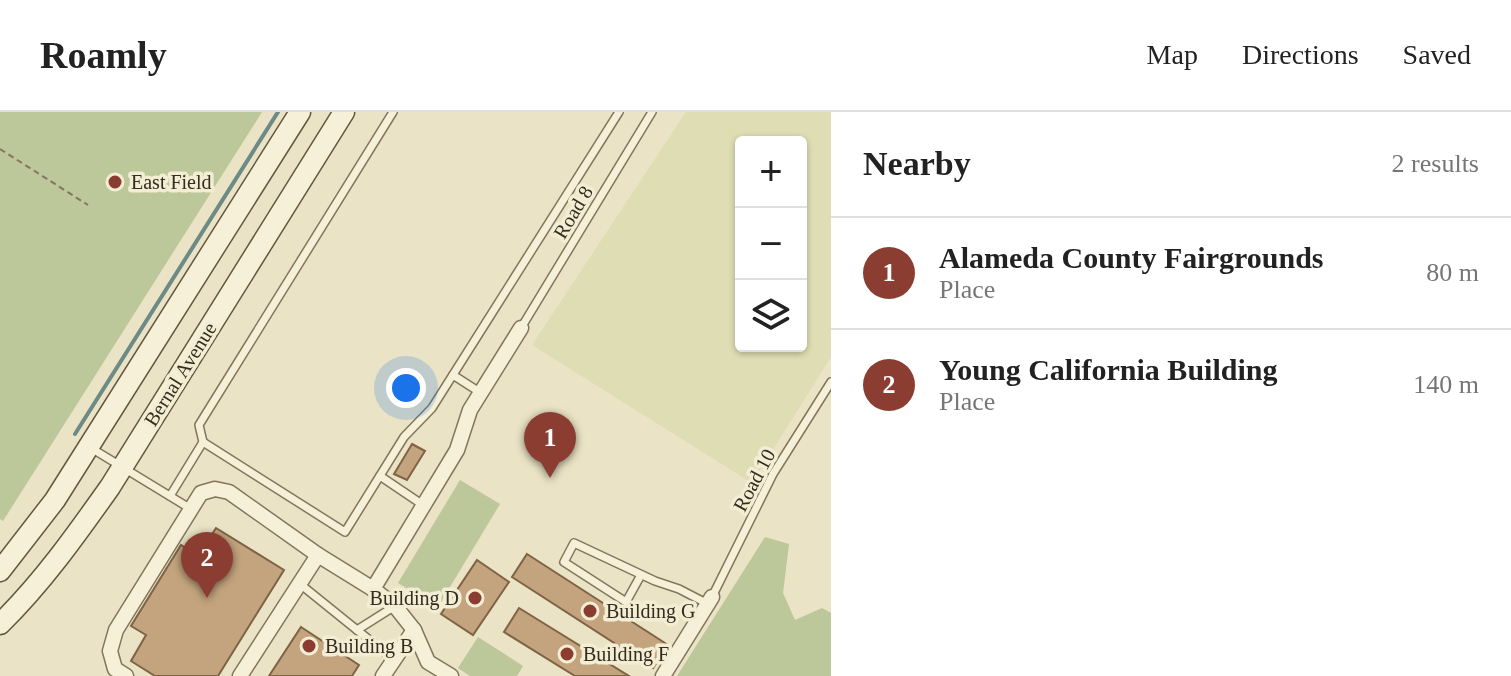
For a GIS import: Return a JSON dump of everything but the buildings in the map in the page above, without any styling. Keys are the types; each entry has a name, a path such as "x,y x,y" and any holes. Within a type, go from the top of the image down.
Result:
{"main road":[{"name":"Bernal Avenue","path":"0,571 55,500 300,112"},
{"name":"Bernal Avenue","path":"0,624 72,542 344,112"}],"street":[{"path":"373,589 457,450 470,410 521,328"},
{"path":"126,676 115,669 110,651 116,630 201,493 215,489 229,492 395,606 414,630 428,662 451,676"},
{"path":"240,676 318,555"},
{"path":"663,676 710,601"},
{"path":"383,676 414,630"}],"lane":[{"path":"393,112 199,425 203,442 345,532 404,437 432,408 619,112"},
{"name":"Road 8","path":"521,328 652,112"},
{"path":"453,375 481,393"},
{"name":"Road 10","path":"710,601 773,474 831,382"},
{"path":"170,496 203,442"},
{"path":"89,447 191,509"},
{"path":"380,476 423,505"},
{"path":"641,575 626,602 564,562 574,543 641,575 710,601"},
{"path":"299,582 394,660"},
{"path":"357,630 395,606"}],"path":[{"path":"0,149 88,205"}],"green space":[{"path":"0,112 262,112 3,521 0,519"},
{"path":"686,112 831,112 831,357 752,483 532,345"},
{"path":"460,480 500,504 438,607 398,583"},
{"path":"765,537 789,544 783,593 795,620 822,608 831,613 831,676 677,676"},
{"path":"478,637 523,666 517,676 470,676 458,668"}],"waterway":[{"path":"75,434 278,112"}],"place":[{"name":"East Field","path":"115,182"},
{"name":"Alameda County Fairgrounds","path":"550,478"},
{"name":"Young California Building","path":"207,598"},
{"name":"Building D","path":"475,598"},
{"name":"Building G","path":"590,611"},
{"name":"Building B","path":"309,646"},
{"name":"Building F","path":"567,654"}]}
